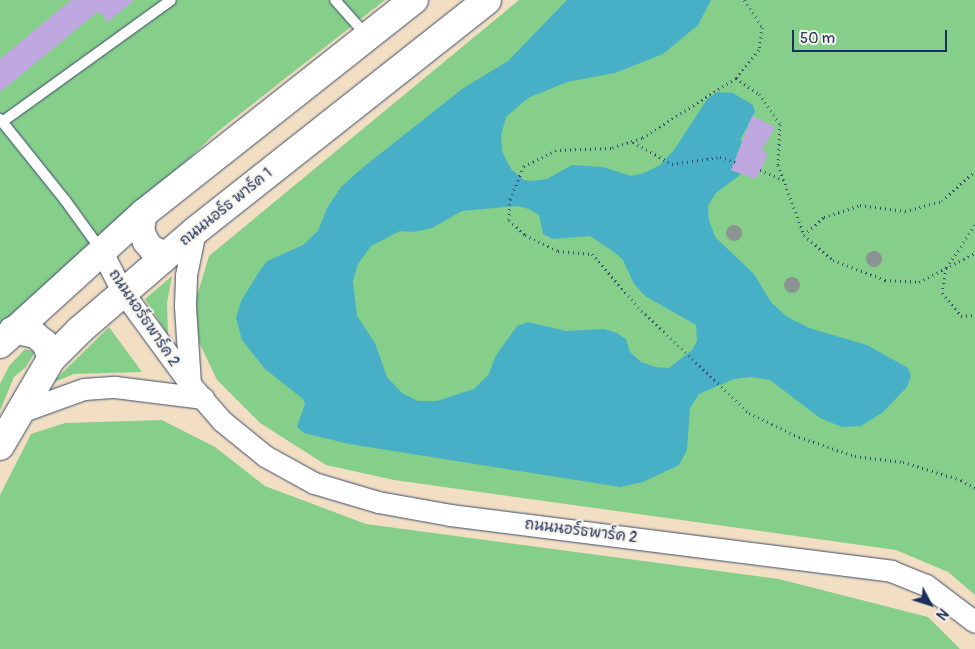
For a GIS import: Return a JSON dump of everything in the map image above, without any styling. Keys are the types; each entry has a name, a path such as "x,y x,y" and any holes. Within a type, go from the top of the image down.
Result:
{"main road":[{"path":"6,337 100,250 144,213 414,0"},
{"name":"ถนนนอร์ธ พาร์ค 1","path":"0,446 51,359 122,291 487,0"}],"street":[{"path":"144,213 141,230 146,242 152,249 167,255"},
{"name":"ถนนนอร์ธพาร์ค 2","path":"195,231 186,275 185,306 196,391"},
{"name":"ถนนนอร์ธพาร์ค 2","path":"100,250 122,291 196,391 222,420 265,456 314,483 378,502 450,515 891,570 926,585 975,622"},
{"path":"6,337 34,335 45,343 51,359"},
{"path":"20,412 84,389 196,391"}],"lane":[{"path":"100,250 80,220 1,121 171,0"},
{"path":"335,0 367,37"}],"path":[{"path":"744,0 762,27 759,50 736,78 632,141 611,148 556,150 520,172 508,210 510,220 525,234 558,251 592,254 638,307 750,413 799,437 855,456 904,462 961,480 975,488"},
{"path":"736,78 759,94 780,124 778,165 804,235 833,260 885,280 919,282 975,252"},
{"path":"632,141 672,164 720,157 735,162"},
{"path":"760,170 783,180"},
{"path":"804,235 824,217 860,205 905,211 942,201 975,171"},
{"path":"975,225 946,268 942,293 961,316 975,316"}],"green space":[{"path":"0,0 385,0 216,133 0,338"},
{"path":"519,0 975,0 975,595 948,572 896,550 394,480 326,465 260,423 217,380 199,342 196,299 209,256"},
{"path":"172,276 167,303 168,335 145,299"},
{"path":"109,327 142,372 74,374 52,383"},
{"path":"25,349 35,352 26,367 14,377 0,411 0,384 9,366"},
{"path":"162,420 215,447 265,486 366,524 779,579 928,617 960,649 0,649 0,495 31,434 65,423"}],"water":[{"path":"567,0 711,0 698,25 663,54 615,73 567,82 528,98 506,117 501,135 502,151 511,169 524,180 530,181 547,179 572,165 603,167 631,176 644,173 660,165 674,150 708,98 718,92 733,93 753,105 755,112 740,140 744,142 731,170 741,174 715,194 708,206 709,221 716,238 754,274 771,302 786,316 809,328 867,345 908,368 911,376 907,387 882,413 861,426 842,427 820,418 770,380 751,377 734,379 699,394 690,408 687,450 679,465 643,482 620,487 349,444 304,433 297,427 305,404 303,399 265,369 242,340 236,318 241,301 267,261 303,245 318,231 327,208 341,187 361,169 462,89 508,61","holes":["516,206 529,209 539,215 543,234 553,239 590,236 614,252 623,260 634,284 645,296 696,325 697,341 692,350 669,368 656,367 641,362 630,352 626,339 617,333 604,329 566,331 528,322 517,326 495,357 489,374 474,389 437,401 418,401 402,393 387,377 375,343 357,316 353,281 358,264 371,246 400,231 413,232 432,228 462,211"]}],"building":[{"path":"71,0 134,0 108,22 99,11 0,92 0,59"},
{"path":"752,116 775,127 762,150 768,155 756,179 731,170"}]}
